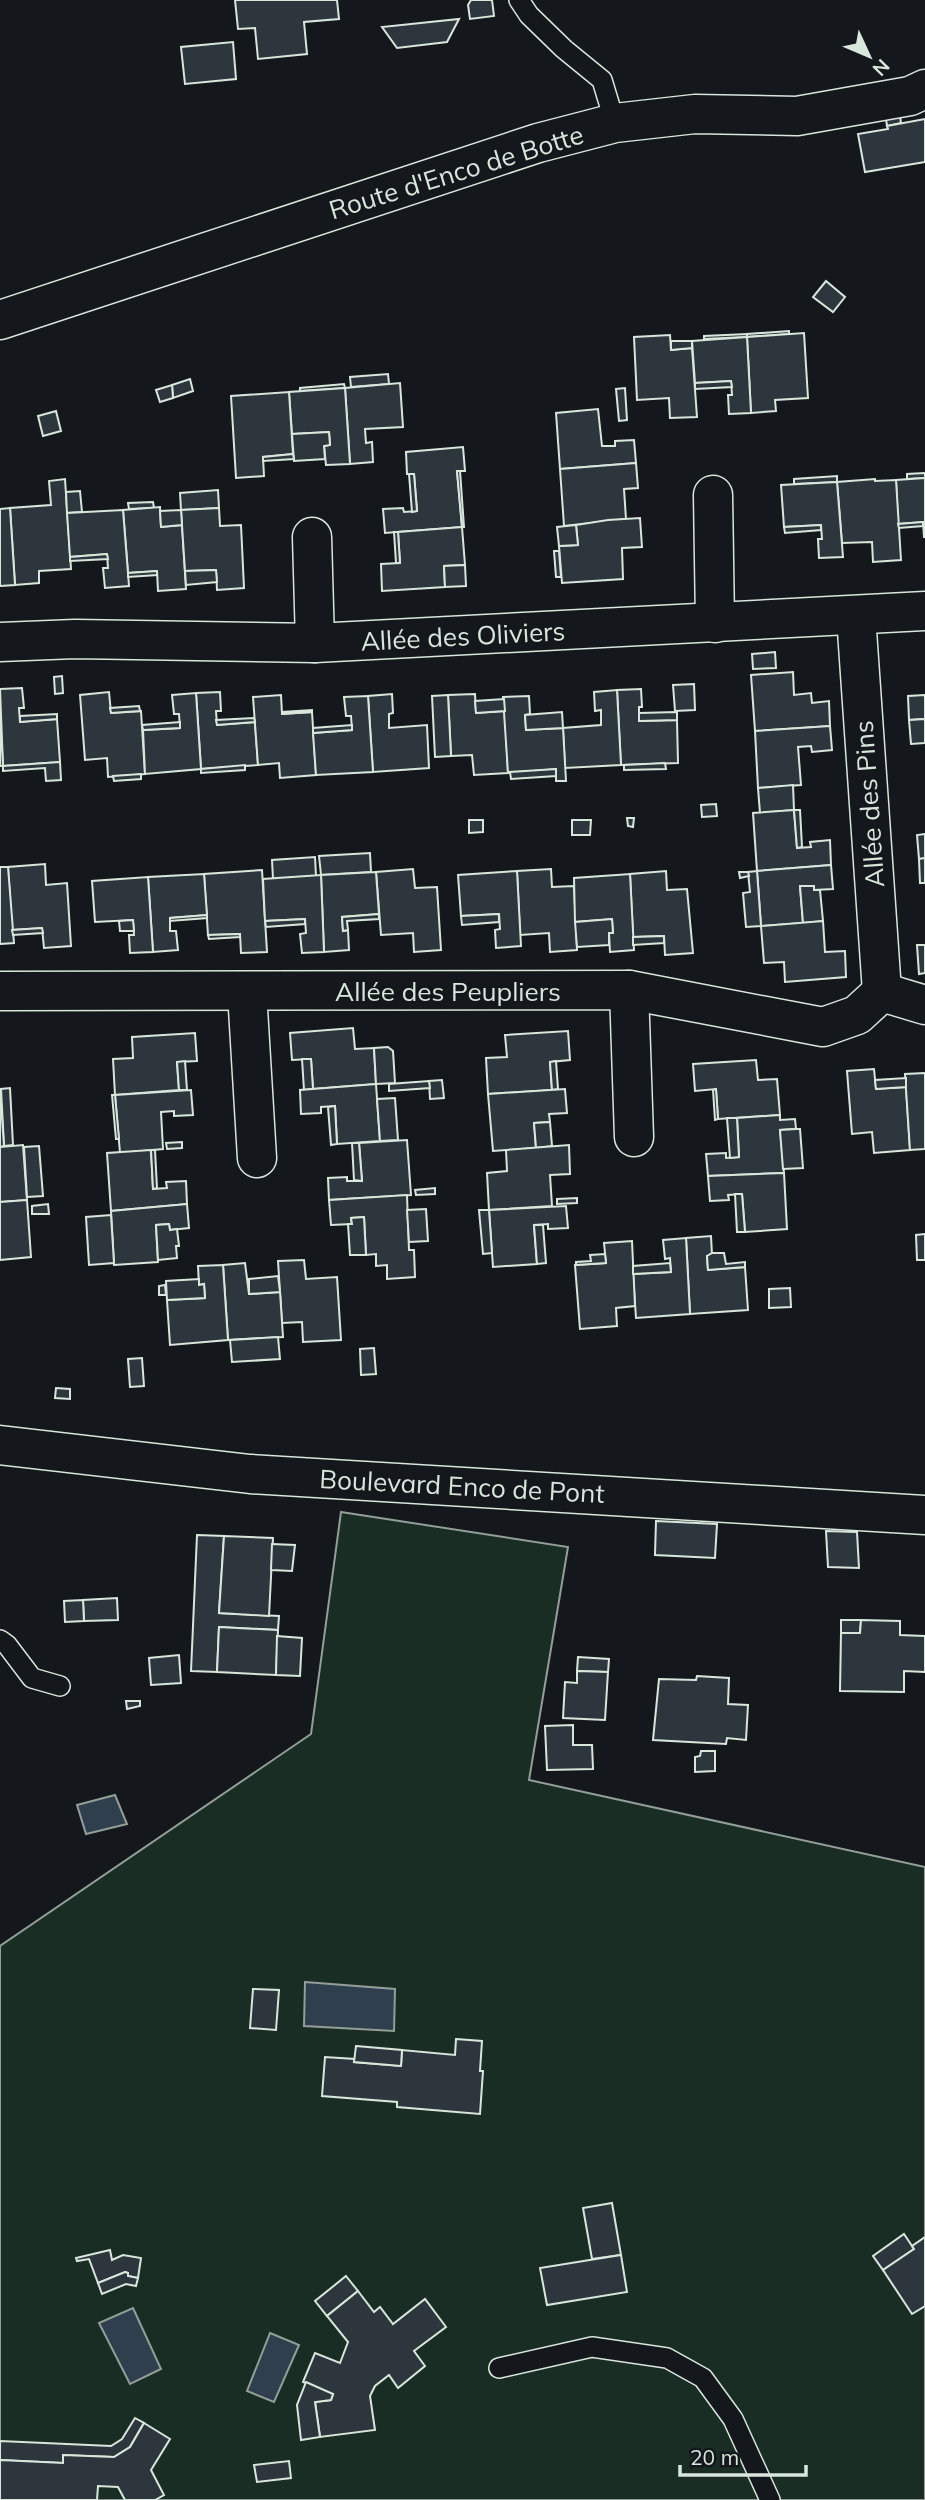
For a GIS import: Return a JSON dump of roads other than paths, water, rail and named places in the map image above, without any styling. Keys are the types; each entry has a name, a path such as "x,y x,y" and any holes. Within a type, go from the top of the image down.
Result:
{"street":[{"name":"Route d'Enco de Botte","path":"0,320 538,143 615,123 695,114 797,116 910,96 925,89"},
{"path":"713,495 715,623"},
{"path":"312,537 315,643"},
{"name":"Allée des Oliviers","path":"0,642 75,639 315,643 925,611"},
{"name":"Allée des Pins","path":"856,616 882,992"},
{"path":"629,990 634,1137"},
{"name":"Allée des Peupliers","path":"0,991 629,990 823,1027 857,1015 882,992"},
{"path":"247,992 257,1158"},
{"path":"882,992 925,1004"},
{"name":"Boulevard Enco de Pont","path":"0,1445 250,1474 925,1515"}],"lane":[{"path":"519,0 529,15 564,49 602,80 615,123"},
{"path":"0,1640 7,1645 32,1678 60,1685"},
{"path":"499,2368 592,2347 667,2358 703,2378 733,2419 770,2500"}],"water":[{"path":"115,1795 127,1824 86,1834 77,1805"},
{"path":"305,1982 395,1989 394,2031 304,2026"},
{"path":"133,2308 161,2369 130,2384 99,2323"},
{"path":"270,2333 299,2345 274,2402 247,2391"}]}
